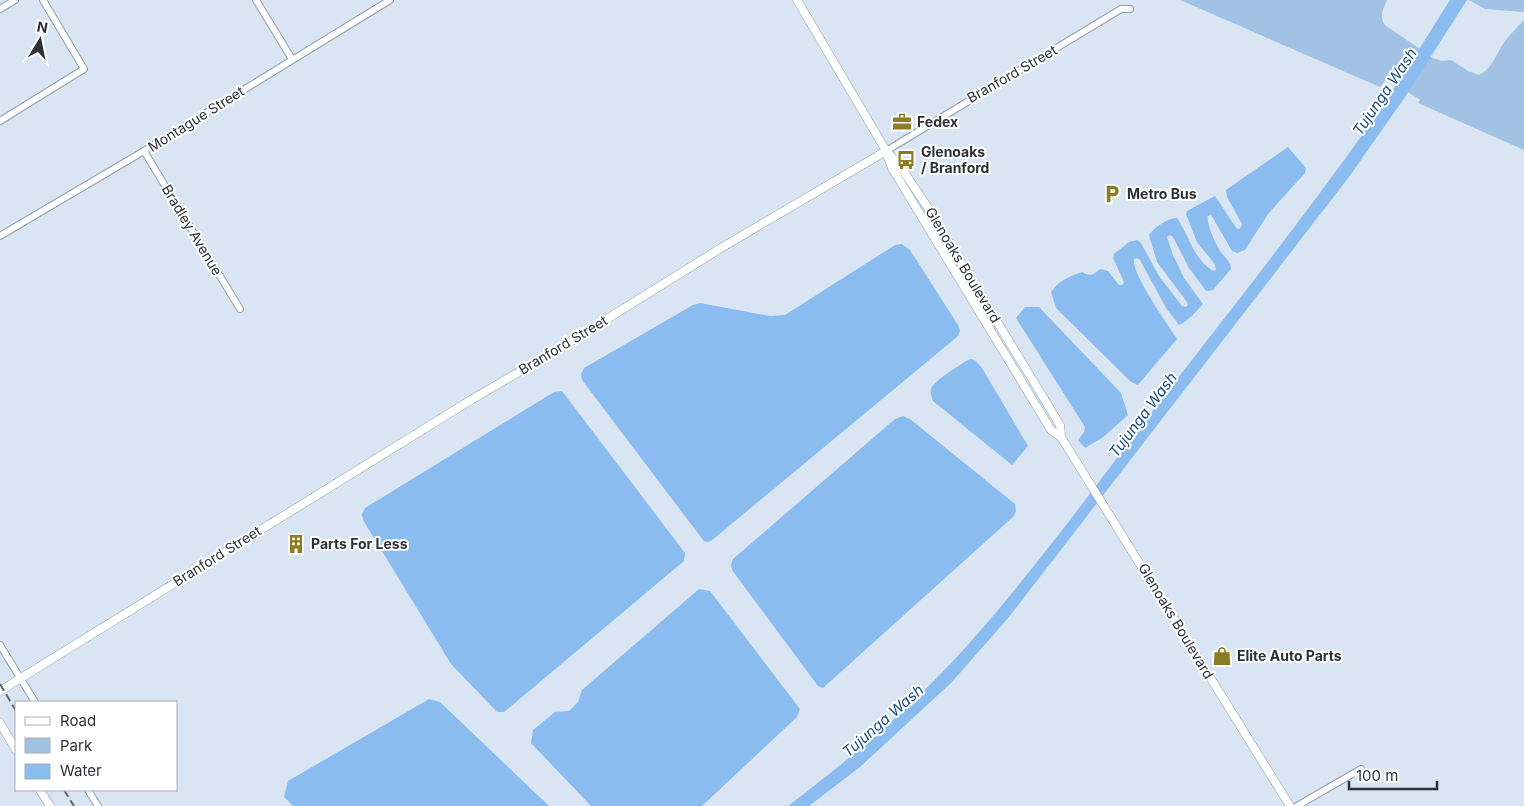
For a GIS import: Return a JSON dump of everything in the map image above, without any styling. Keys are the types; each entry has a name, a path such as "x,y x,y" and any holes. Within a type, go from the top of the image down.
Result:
{"main road":[{"name":"Glenoaks Boulevard","path":"797,0 886,150 903,170 1060,425 1061,437"},
{"name":"Glenoaks Boulevard","path":"886,150 892,168 1051,430 1061,437 1109,512 1290,806"},
{"name":"Branford Street","path":"0,691 471,400 886,150"},
{"path":"980,313 989,308"},
{"path":"0,723 15,748"},
{"path":"41,791 50,806"}],"street":[{"path":"0,9 16,0"},
{"path":"0,121 84,69 43,0"},
{"path":"256,0 292,59"},
{"name":"Montague Street","path":"0,236 144,151 390,0"},
{"name":"Branford Street","path":"886,150 1121,9 1130,9"},
{"name":"Bradley Avenue","path":"144,151 240,309"},
{"path":"0,645 34,701"},
{"path":"1297,806 1361,769"},
{"path":"89,791 98,806"}],"green space":[{"path":"1180,0 1387,0 1382,16 1385,25 1433,58 1442,61 1451,60 1468,71 1479,75 1490,66 1505,41 1524,20 1524,150 1418,103 1420,100 1387,78 1380,87"},
{"path":"1469,0 1524,0 1524,12 1485,9"}],"water":[{"path":"1450,0 1467,0 1405,97 1349,177 1009,617 952,682 860,767 809,806 788,806 858,750 924,691 992,617 1070,520 1319,194 1378,112"},
{"path":"1288,147 1306,168 1305,173 1268,214 1245,250 1237,253 1232,251 1211,215 1208,216 1208,224 1214,239 1231,266 1231,269 1213,290 1206,291 1189,268 1173,237 1170,235 1167,237 1184,278 1203,304 1186,321 1179,325 1166,308 1140,260 1134,259 1138,275 1144,287 1177,339 1138,385 1131,382 1056,308 1051,292 1057,285 1069,277 1082,272 1091,275 1100,269 1108,271 1119,285 1123,285 1124,282 1113,258 1114,254 1129,242 1137,240 1141,243 1159,276 1182,306 1186,307 1188,305 1187,302 1157,262 1149,235 1161,224 1177,218 1201,261 1214,271 1216,269 1214,263 1197,242 1186,214 1187,211 1215,196 1237,229 1240,229 1242,224 1227,197 1226,190"},
{"path":"902,244 910,250 958,325 960,331 958,336 711,541 703,540 582,380 581,374 584,368 693,305 700,303 770,316 785,315 895,245"},
{"path":"1025,307 1039,307 1121,393 1128,415 1102,438 1085,448 1078,440 1085,427 1016,318"},
{"path":"971,359 975,360 982,368 1028,446 1012,465 933,401 931,389 933,385"},
{"path":"562,391 685,553 684,561 504,712 497,712 451,664 363,520 362,514 365,508 554,392"},
{"path":"903,416 910,419 1015,504 1016,511 1014,516 823,688 818,686 732,570 731,565 733,559 895,419"},
{"path":"699,589 710,591 800,709 797,717 702,806 591,806 531,743 533,730 555,712 569,711 578,702 582,690"},
{"path":"429,699 440,702 549,806 293,806 284,797 288,781"}],"railway":[{"path":"0,684 15,709"},
{"path":"65,791 74,806"}],"place":[{"name":"Fedex","path":"902,122"},
{"name":"Glenoaks / Branford","path":"906,160"},
{"name":"Metro Bus","path":"1112,194"},
{"name":"Parts For Less","path":"296,544"},
{"name":"Elite Auto Parts","path":"1222,656"}],"water label":[{"name":"Tujunga Wash","path":"1385,92"},
{"name":"Tujunga Wash","path":"1143,415"},
{"name":"Tujunga Wash","path":"883,721"}]}
